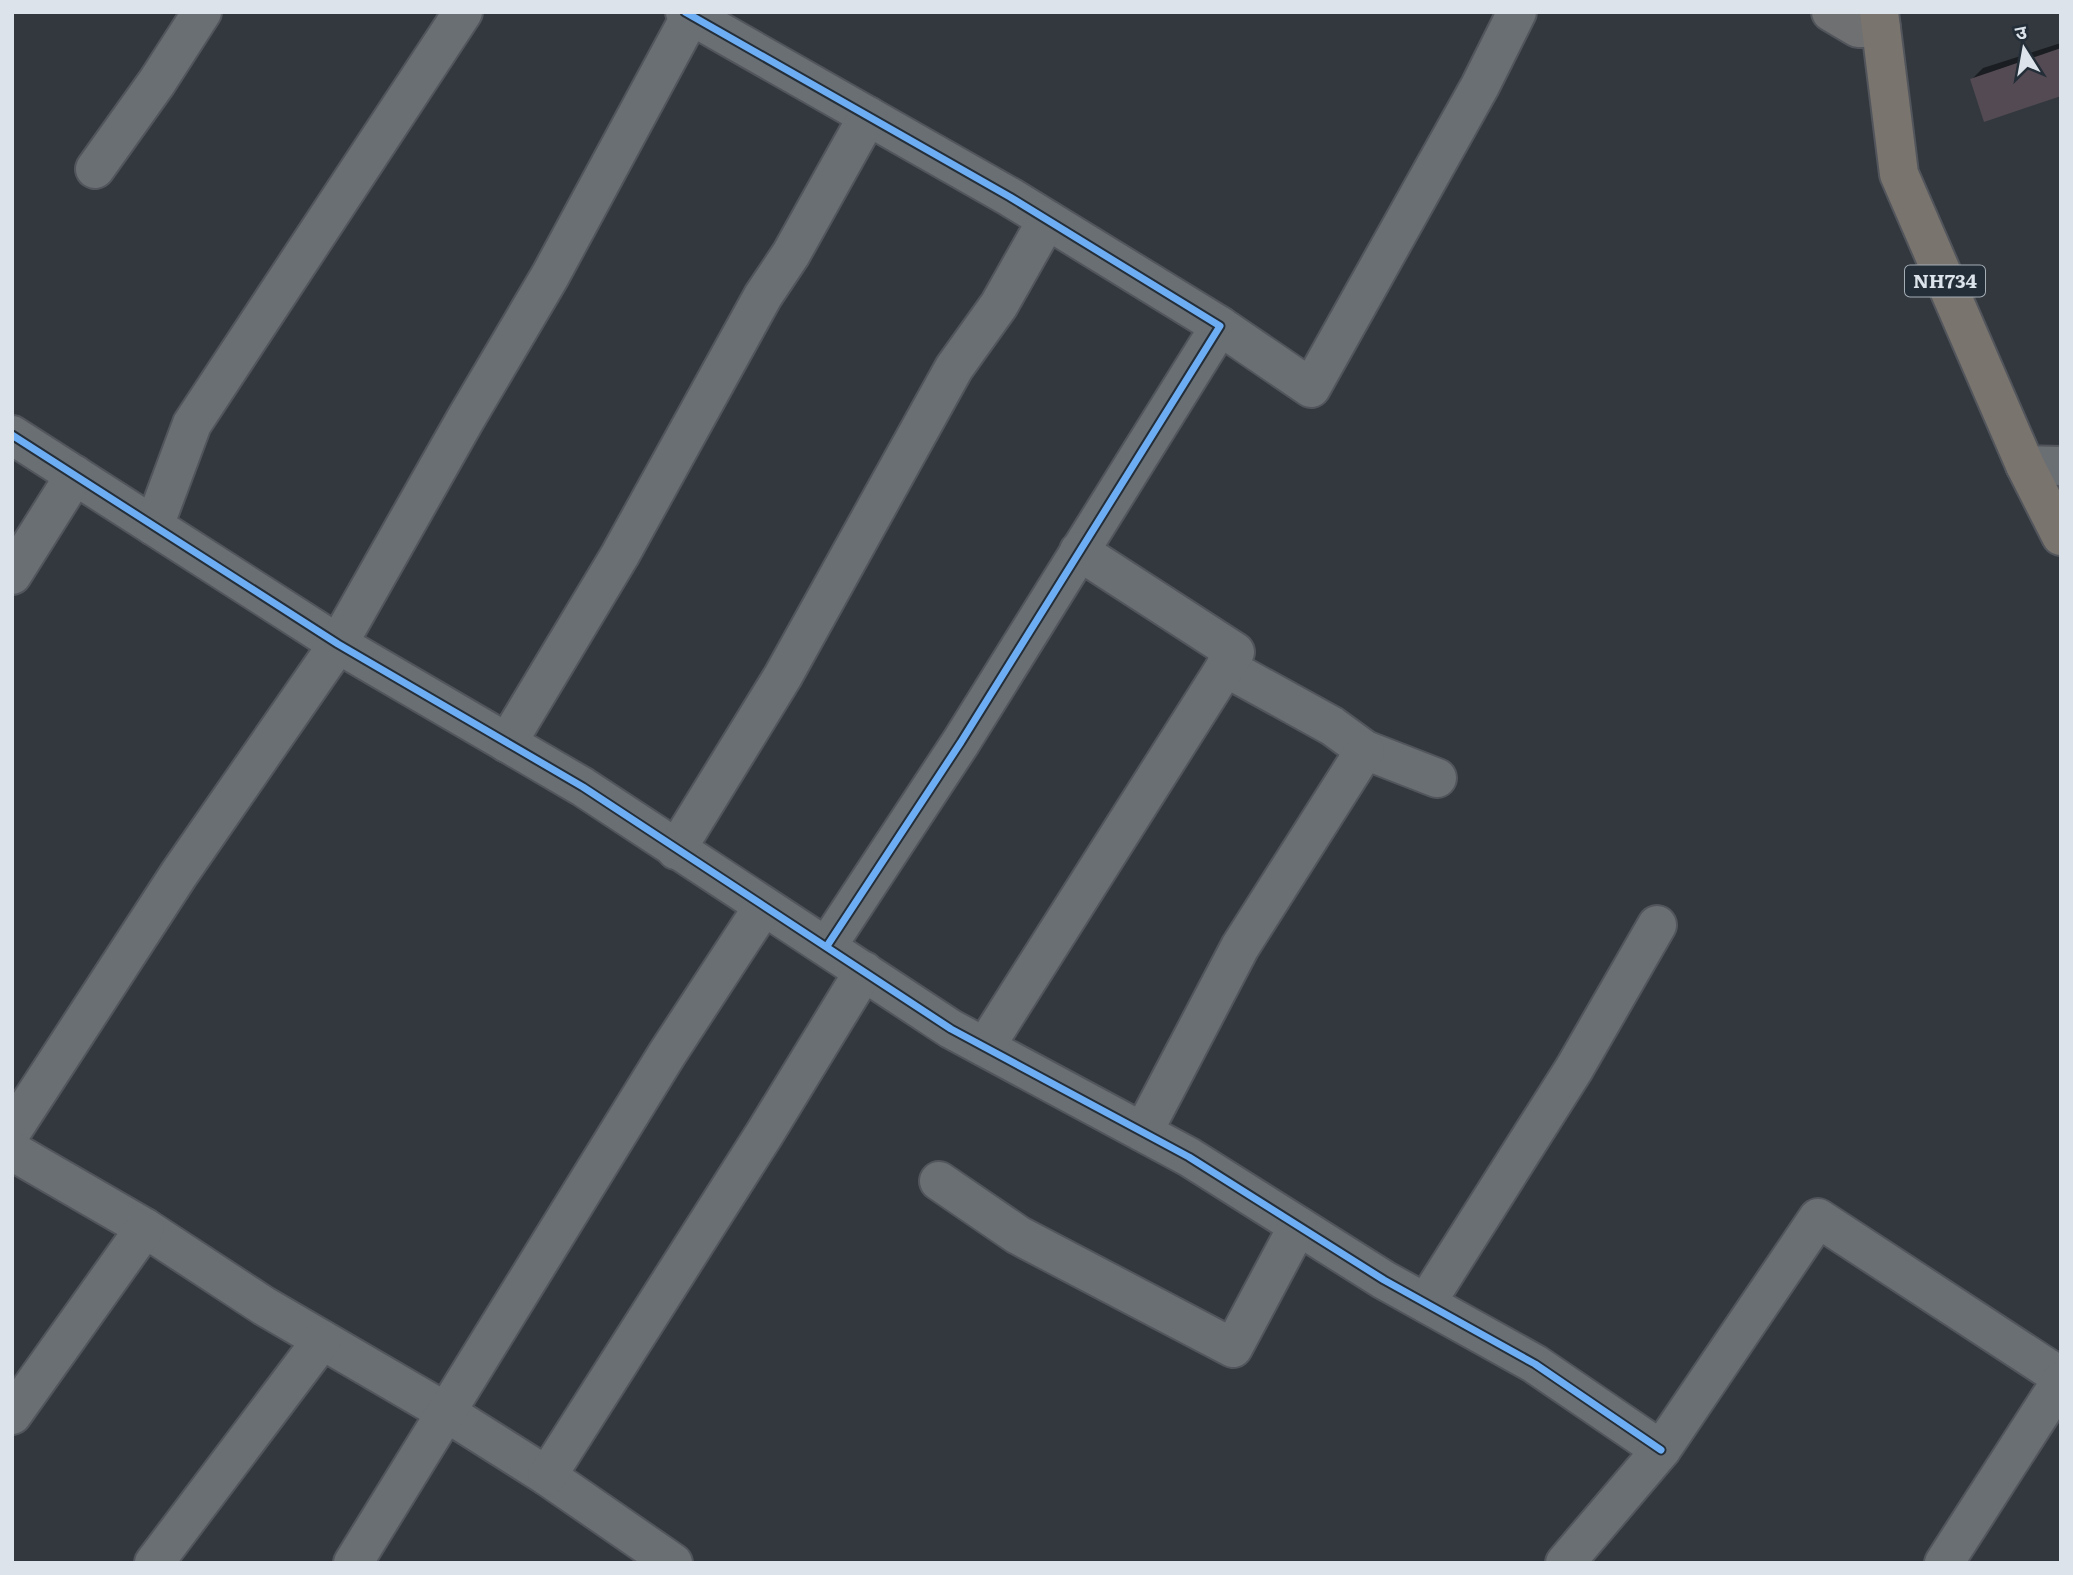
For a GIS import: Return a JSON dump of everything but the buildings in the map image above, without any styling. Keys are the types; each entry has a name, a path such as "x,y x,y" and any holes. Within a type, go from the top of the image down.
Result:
{"highway":[{"name":"NH734","path":"1880,20 1899,174 2043,465 2061,536"}],"main road":[{"path":"1831,12 1858,28 1880,20"}],"street":[{"path":"95,170 202,12"},
{"path":"154,526 192,424 463,12"},
{"path":"12,1131 179,874 338,644 464,419 550,276 688,14 1047,220 1220,326 1311,388 1517,12"},
{"path":"507,743 620,555 763,296 791,254 868,116"},
{"path":"676,850 783,676 954,368 999,305 1047,220"},
{"path":"827,946 953,754 1220,326"},
{"path":"12,435 338,644 583,787 951,1028 1189,1157 1297,1226 1535,1364 1661,1450"},
{"path":"12,575 75,475"},
{"path":"985,1047 1235,652 1079,551"},
{"path":"1225,667 1332,726 1365,750 1437,778"},
{"path":"1143,1132 1240,947 1365,750"},
{"path":"353,1563 444,1411 763,907"},
{"path":"1426,1303 1574,1069 1657,925"},
{"path":"547,1476 765,1133 864,971"},
{"path":"12,1151 145,1228 322,1340 444,1411 547,1476 673,1563"},
{"path":"939,1181 1018,1235 1233,1348 1297,1226"},
{"path":"1565,1563 1661,1450 1818,1218 2061,1379 1944,1563"},
{"path":"19,1392 145,1228"},
{"path":"155,1563 322,1340"}],"cycle path":[{"path":"685,12 1010,197 1220,326 961,742 827,946"},
{"path":"12,435 338,644 583,787 951,1029 1189,1157 1384,1280 1535,1364 1661,1450"}]}
